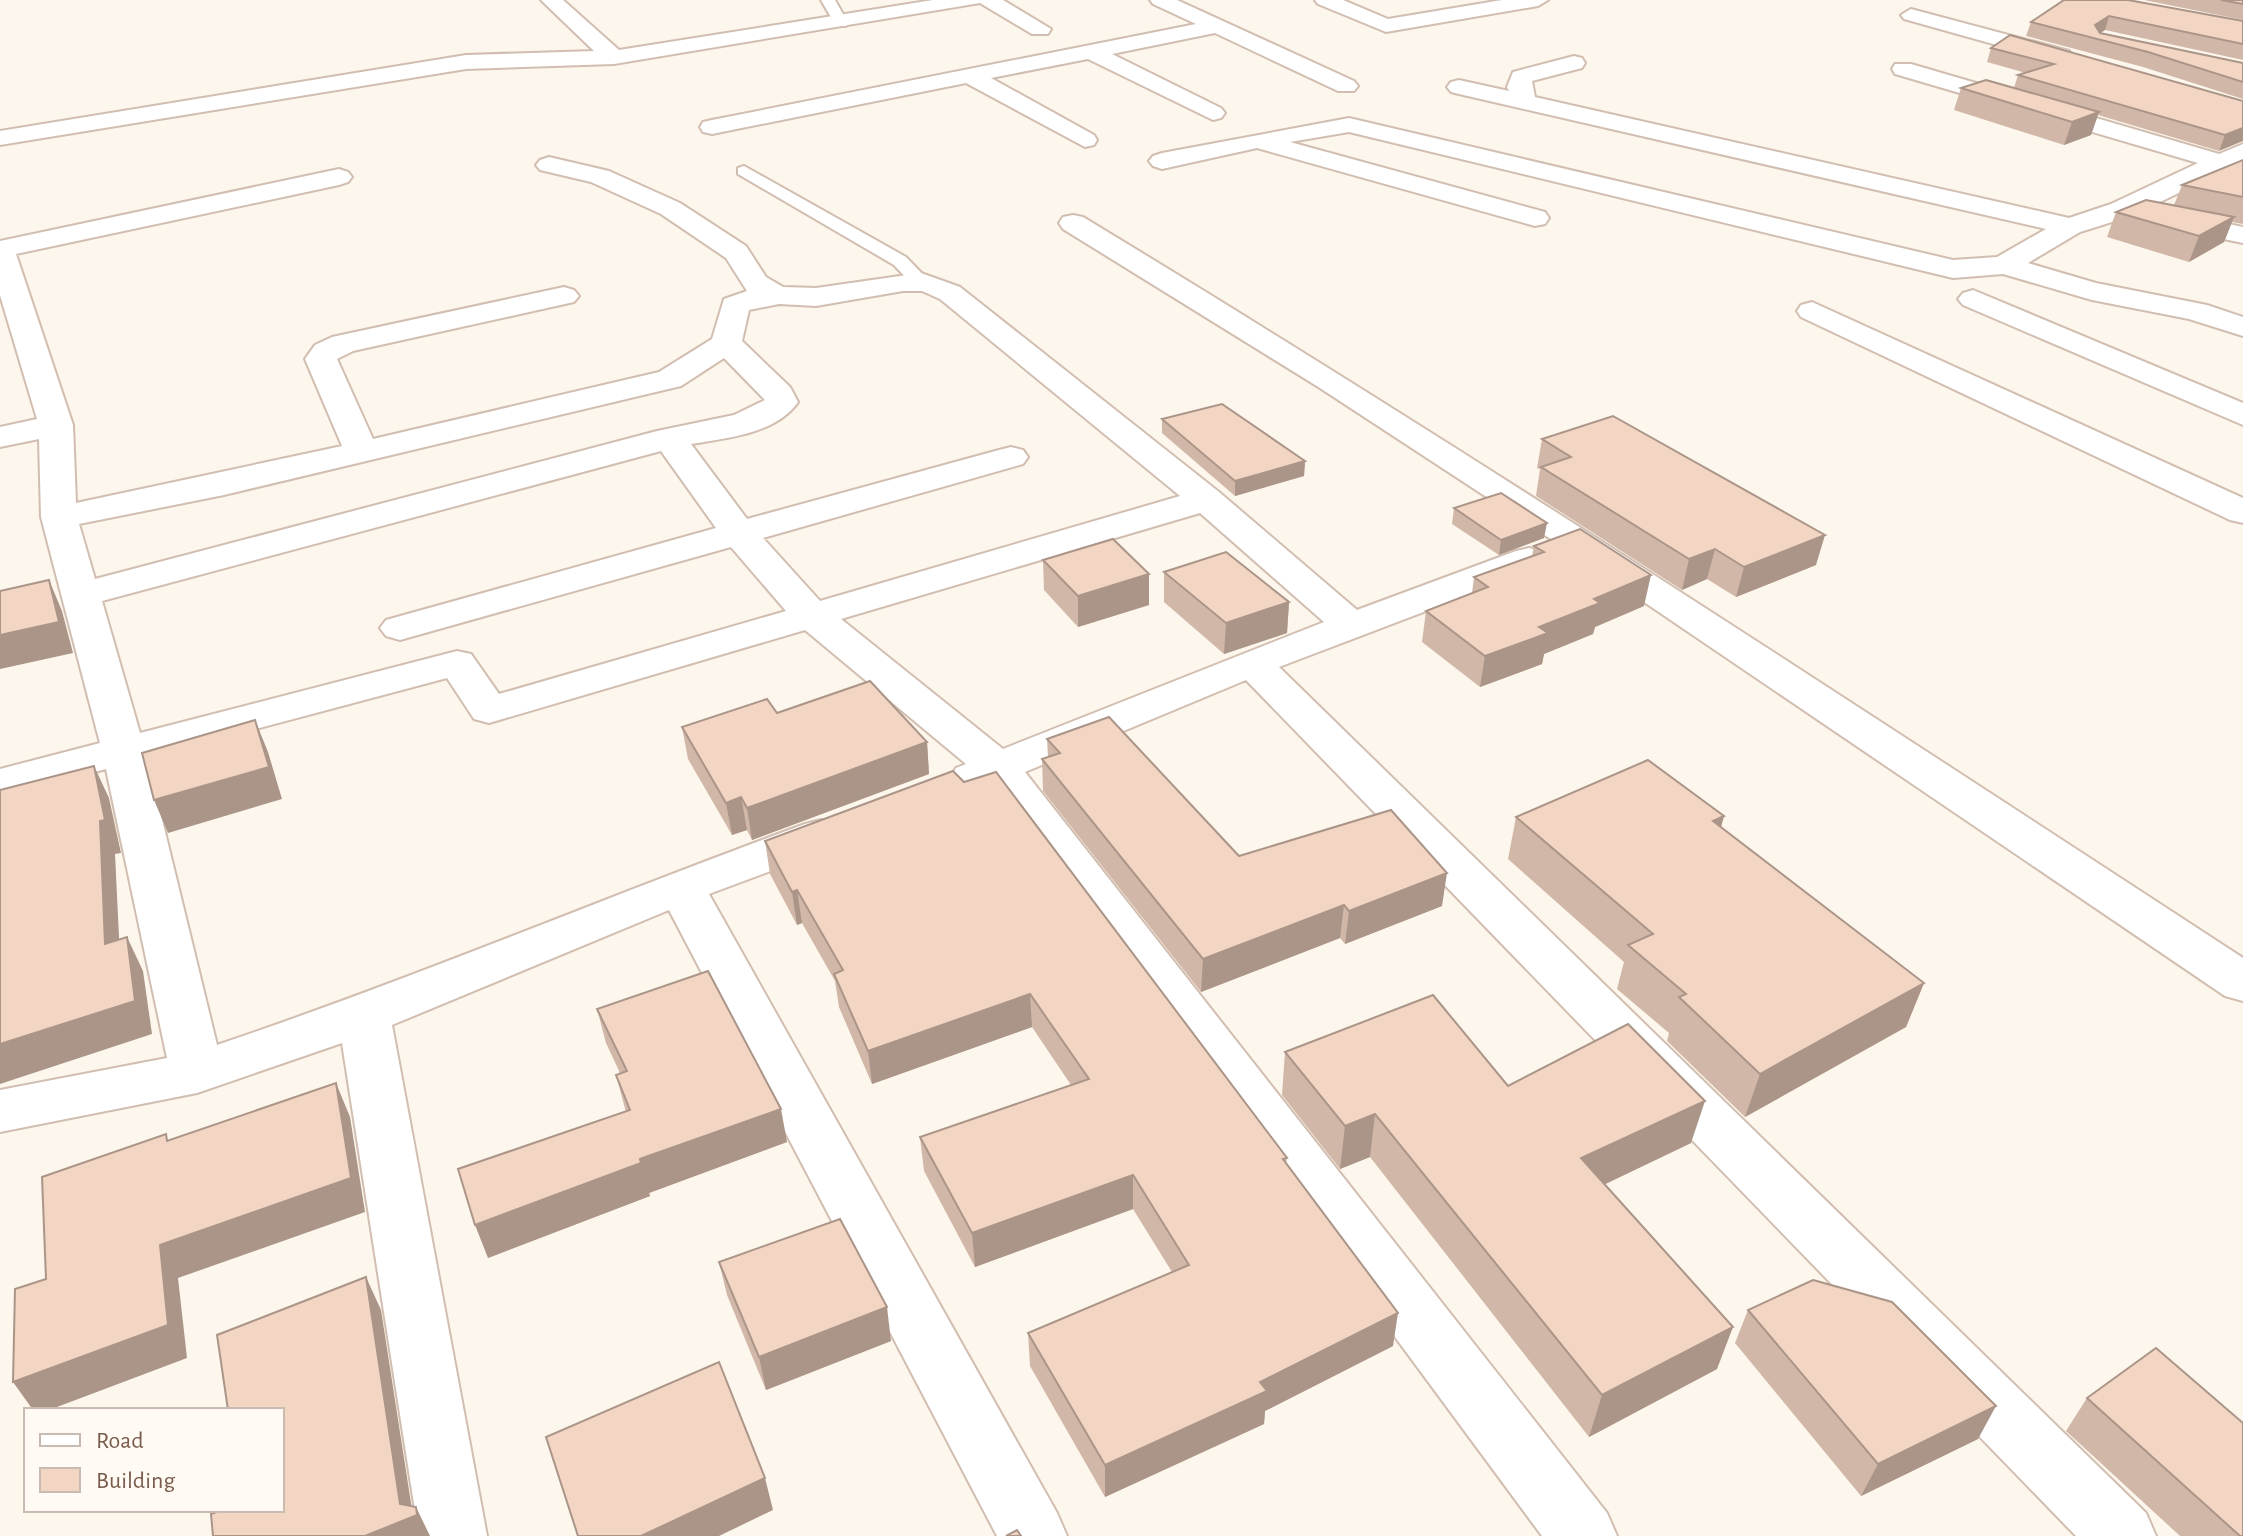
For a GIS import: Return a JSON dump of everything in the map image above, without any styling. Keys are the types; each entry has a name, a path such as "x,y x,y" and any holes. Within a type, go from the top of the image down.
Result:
{"street":[{"path":"551,0 614,57"},
{"path":"0,138 466,62 614,57 972,0"},
{"path":"988,0 1040,29"},
{"path":"1160,0 1346,86"},
{"path":"1325,0 1386,26 1521,1"},
{"path":"1911,15 2089,63"},
{"path":"2009,21 2040,27"},
{"path":"712,127 1215,27"},
{"path":"1093,53 1213,113"},
{"path":"1525,101 1519,87 1521,77 1574,63"},
{"path":"1903,69 2232,157"},
{"path":"971,77 1085,140"},
{"path":"1459,87 2070,226"},
{"path":"1162,161 1349,125 1953,269 2004,265 2092,291 2196,311 2243,327"},
{"path":"1255,141 1535,218"},
{"path":"2004,265 2070,226 2121,210 2232,157"},
{"path":"549,165 589,170 637,189 736,252 744,259 754,283 779,295"},
{"path":"197,1073 124,751 59,517 56,425 0,249 339,177"},
{"path":"2121,210 2243,235"},
{"path":"1073,223 1331,381 1579,541 2243,983"},
{"path":"59,517 224,484 670,379 726,343 735,305 759,297 821,296 921,282 950,293 1206,500 1353,627"},
{"path":"362,452 321,359 326,352 343,344 564,296"},
{"path":"1973,299 2243,415"},
{"path":"1812,311 2243,512"},
{"path":"81,595 669,438 750,421 775,410 782,402 778,394 726,343"},
{"path":"0,437 56,425"},
{"path":"669,438 739,534 810,614 998,768 1583,1536"},
{"path":"400,628 1011,457"},
{"path":"0,783 457,663 489,710 1206,500"},
{"path":"940,790 1252,663 1579,541"},
{"path":"1252,663 2122,1536"},
{"path":"0,1111 197,1073 364,1015 681,887 854,822"},
{"path":"681,887 1033,1536"},
{"path":"364,1015 453,1536"}],"lane":[{"path":"828,0 841,23"},
{"path":"744,171 900,261 921,282"}],"building":[{"path":"2064,0 2128,0 2243,21 2243,44 2109,16 2095,25 2100,33 2243,63 2243,82 2148,52 2031,22"},
{"path":"2221,0 2243,0 2243,4"},
{"path":"2010,35 2243,101 2243,128 2225,135 2018,75 2054,64 1991,48"},
{"path":"1986,80 2099,112 2072,122 1961,88"},
{"path":"2243,160 2243,197 2182,185"},
{"path":"2146,200 2234,217 2199,236 2116,212"},
{"path":"1222,404 1305,461 1235,481 1162,419"},
{"path":"1613,416 1825,535 1744,567 1715,549 1689,559 1541,467 1571,457 1542,439"},
{"path":"1501,493 1547,523 1501,540 1454,508"},
{"path":"1580,529 1651,575 1594,599 1600,603 1539,627 1548,633 1485,656 1426,611 1488,587 1474,577 1544,552 1534,546"},
{"path":"1113,539 1149,574 1078,596 1043,560"},
{"path":"1226,552 1289,602 1226,623 1164,572"},
{"path":"49,580 59,622 0,635 0,591"},
{"path":"870,681 927,742 747,808 741,797 726,803 682,727 767,699 777,713"},
{"path":"1109,717 1239,856 1391,810 1447,873 1349,911 1344,905 1203,959 1042,759 1060,753 1047,739"},
{"path":"255,720 269,767 154,800 142,753"},
{"path":"1648,760 1724,816 1713,821 1924,983 1760,1074 1679,997 1686,994 1628,945 1653,934 1516,817"},
{"path":"94,766 105,820 100,821 105,944 127,937 135,1001 0,1044 0,790"},
{"path":"953,771 964,782 996,772 1287,1158 1283,1159 1398,1313 1260,1382 1267,1391 1105,1465 1028,1333 1189,1265 1133,1175 972,1233 920,1137 1089,1079 1030,994 868,1051 834,974 843,970 797,890 792,892 765,841"},
{"path":"708,971 781,1109 640,1159 641,1163 475,1225 458,1169 630,1110 616,1075 627,1071 597,1009"},
{"path":"1433,995 1508,1086 1628,1024 1705,1101 1581,1158 1733,1327 1602,1395 1375,1114 1345,1126 1285,1052"},
{"path":"336,1083 351,1178 160,1245 168,1325 13,1382 15,1289 46,1279 42,1177 166,1134 167,1141"},
{"path":"840,1219 887,1307 759,1357 719,1262"},
{"path":"366,1277 400,1504 416,1507 417,1515 365,1536 213,1536 211,1514 216,1512 284,1512 284,1408 228,1408 217,1335"},
{"path":"1813,1280 1892,1302 1996,1406 1878,1464 1748,1310"},
{"path":"2156,1348 2243,1423 2243,1536 2087,1398"},
{"path":"719,1362 765,1478 641,1536 578,1536 546,1437"},
{"path":"1017,1530 1021,1536 1006,1536"}]}
